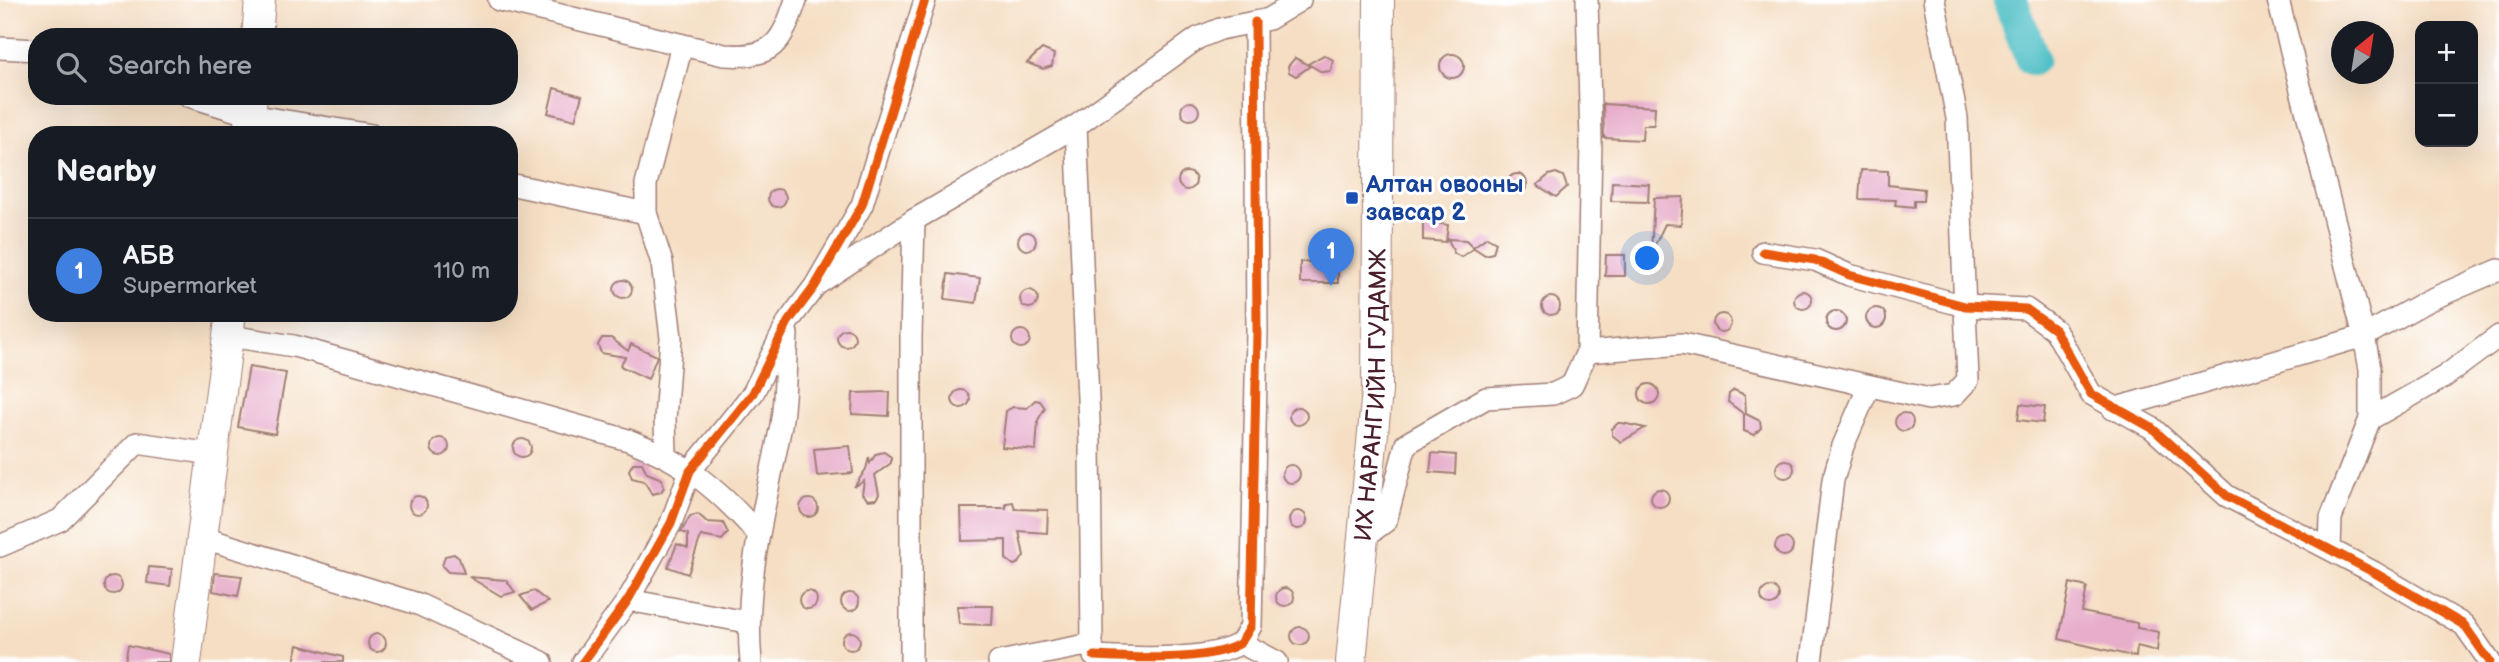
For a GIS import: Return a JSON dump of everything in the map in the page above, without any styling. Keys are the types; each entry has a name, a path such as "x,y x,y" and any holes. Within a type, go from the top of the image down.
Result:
{"main road":[{"path":"258,28 260,0"},
{"name":"ИХ НАРАНГИЙН ГУДАМЖ","path":"1351,662 1377,391 1379,0"},
{"path":"186,662 230,325"}],"street":[{"path":"499,0 682,45 751,57 770,50 789,22 796,0"},
{"path":"579,0 589,22"},
{"path":"583,662 628,600 671,523 691,471 754,393 788,322 815,286 862,205 925,0"},
{"path":"815,286 914,220 1076,127 1198,38 1220,29 1269,19 1300,0"},
{"path":"1364,537 1386,521 1406,444 1486,398 1553,394 1572,385 1587,352 1591,140 1587,0"},
{"path":"1587,352 1682,344 1929,399 1954,395 1968,380 1957,118 1934,0"},
{"path":"2278,0 2364,336 2370,369 2370,419 2331,518 2330,549"},
{"path":"999,662 1093,654 1158,659 1226,650 1241,643 1251,626 1258,331 1255,22"},
{"path":"666,454 665,419 671,338 662,263 646,213 646,184 682,45"},
{"path":"0,48 28,50"},
{"path":"218,105 250,115 317,126"},
{"path":"1076,127 1090,444 1093,654"},
{"path":"518,186 646,213"},
{"path":"911,662 911,337 914,220"},
{"path":"1763,252 1815,260 1849,275 1965,306 2026,309 2055,330 2091,394 2113,409 2152,428 2227,496 2330,549 2464,625 2490,652"},
{"path":"2113,409 2364,336 2456,287 2499,270"},
{"path":"751,662 747,622 751,569 781,421 788,322"},
{"path":"230,325 294,346 628,440 666,454 726,498 758,534"},
{"path":"2370,419 2444,377 2499,336"},
{"path":"1811,662 1833,480 1843,446 1869,386"},
{"path":"0,546 60,520 137,443 212,454"},
{"path":"201,537 418,604 542,662"},
{"path":"628,600 747,622"},
{"path":"1241,643 1278,662"}],"building":[{"path":"1042,49 1054,54 1052,66 1043,69 1027,63"},
{"path":"1452,54 1463,61 1464,66 1457,77 1452,78 1441,71 1440,66 1447,55"},
{"path":"1324,55 1333,60 1331,71 1322,72 1308,64"},
{"path":"1295,58 1310,66 1296,76 1289,72 1288,66"},
{"path":"554,88 582,96 575,120 548,113"},
{"path":"1190,102 1196,105 1199,111 1196,117 1190,120 1184,117 1181,111 1184,105"},
{"path":"1603,104 1655,107 1654,125 1643,125 1642,140 1604,138"},
{"path":"1861,170 1888,171 1888,185 1924,189 1923,201 1914,201 1914,207 1895,205 1896,200 1859,199"},
{"path":"1187,172 1195,177 1196,181 1191,189 1187,190 1179,185 1178,181 1183,173"},
{"path":"1556,173 1563,176 1567,187 1556,197 1537,185"},
{"path":"1517,174 1524,177 1527,184 1524,191 1517,194 1510,191 1507,184 1510,177"},
{"path":"1612,182 1649,184 1648,202 1611,201"},
{"path":"777,189 783,192 786,198 783,204 777,207 771,204 768,198 771,192"},
{"path":"1683,197 1681,225 1665,224 1651,253 1654,198"},
{"path":"1423,221 1448,225 1446,242 1423,240"},
{"path":"1027,232 1033,235 1036,241 1033,247 1027,250 1021,247 1018,241 1021,235"},
{"path":"1487,237 1496,242 1493,253 1485,255 1474,248 1461,257 1454,253 1448,239 1466,240 1473,247"},
{"path":"1606,255 1625,255 1625,276 1605,276"},
{"path":"1300,262 1338,262 1338,283 1300,283"},
{"path":"948,274 980,278 976,303 945,299"},
{"path":"623,280 629,283 632,289 629,295 623,298 617,295 614,289 617,283"},
{"path":"1029,290 1035,293 1038,299 1035,305 1029,308 1023,305 1020,299 1023,293"},
{"path":"1799,291 1807,291 1812,300 1810,307 1799,309 1794,304 1794,296"},
{"path":"1551,297 1557,300 1560,306 1557,312 1551,315 1545,312 1542,306 1545,300"},
{"path":"1876,308 1883,311 1886,318 1883,325 1876,328 1869,325 1866,318 1869,311"},
{"path":"1836,311 1843,314 1846,321 1843,328 1836,331 1829,328 1826,321 1829,314"},
{"path":"1718,314 1726,314 1731,323 1729,330 1718,332 1713,327 1713,319"},
{"path":"846,329 852,332 855,338 852,344 846,347 840,344 837,338 840,332"},
{"path":"1021,330 1027,333 1030,339 1027,345 1021,348 1015,345 1012,339 1015,333"},
{"path":"602,338 611,338 628,351 631,344 657,356 648,379 620,366 625,357 601,353 598,345"},
{"path":"249,367 286,373 275,434 238,427"},
{"path":"1649,384 1656,387 1659,394 1656,401 1649,404 1642,401 1639,394 1642,387"},
{"path":"961,390 967,393 970,399 967,405 961,408 955,405 952,399 955,393"},
{"path":"1734,390 1745,395 1746,414 1760,421 1761,428 1754,435 1744,431 1744,414 1728,402 1729,394"},
{"path":"890,392 889,416 852,414 853,393"},
{"path":"1035,400 1040,401 1045,408 1038,420 1036,450 1002,447 1006,411 1013,407 1027,408"},
{"path":"2020,404 2045,407 2043,423 2018,420"},
{"path":"1298,407 1304,410 1307,416 1304,422 1298,425 1292,422 1289,416 1292,410"},
{"path":"1900,413 1908,413 1913,422 1911,429 1900,431 1895,426 1895,418"},
{"path":"1618,423 1645,428 1621,442 1612,435 1612,429"},
{"path":"440,438 446,441 449,447 446,453 440,456 434,453 431,447 434,441"},
{"path":"522,439 528,442 531,448 528,454 522,457 516,454 513,448 516,442"},
{"path":"850,446 853,473 817,476 814,449"},
{"path":"884,452 891,457 891,463 875,475 879,494 876,499 868,500 862,494 864,481 854,487 866,469 869,457 870,463 876,454"},
{"path":"1432,453 1456,455 1455,474 1430,472"},
{"path":"1781,460 1789,460 1794,469 1792,476 1781,478 1776,473 1776,465"},
{"path":"633,463 642,463 647,473 662,479 664,487 661,492 652,494 644,481 632,478 629,470"},
{"path":"1291,465 1297,468 1300,474 1297,480 1291,483 1285,480 1282,474 1285,468"},
{"path":"1656,489 1664,489 1669,498 1667,505 1656,507 1651,502 1651,494"},
{"path":"418,496 424,499 427,505 424,511 418,514 412,511 409,505 412,499"},
{"path":"809,499 815,502 818,508 815,514 809,517 803,514 800,508 803,502"},
{"path":"1013,502 1015,509 1048,510 1047,533 1019,531 1024,556 1019,563 1014,565 1006,559 1006,540 962,541 961,508 1006,508 1006,503"},
{"path":"1298,511 1304,514 1307,520 1304,526 1298,529 1292,526 1289,520 1292,514"},
{"path":"698,514 707,522 723,523 728,533 722,540 701,536 688,574 668,567 677,544 688,548 688,534 681,532 690,516"},
{"path":"1780,538 1788,538 1793,547 1791,554 1780,556 1775,551 1775,543"},
{"path":"454,554 459,558 464,573 448,572 442,566 445,556"},
{"path":"149,567 172,569 170,586 147,583"},
{"path":"215,573 242,576 238,596 213,591"},
{"path":"109,576 117,576 122,585 120,592 109,594 104,589 104,581"},
{"path":"469,577 506,580 515,592 501,596"},
{"path":"2070,583 2087,587 2082,612 2137,623 2137,628 2159,632 2157,651 2137,646 2136,657 2059,639"},
{"path":"1766,587 1774,587 1779,596 1777,603 1766,605 1761,600 1761,592"},
{"path":"1285,588 1291,591 1294,597 1291,603 1285,606 1279,603 1276,597 1279,591"},
{"path":"534,591 548,602 532,610 520,596"},
{"path":"808,591 814,594 817,600 814,606 808,609 802,606 799,600 802,594"},
{"path":"850,593 856,596 859,602 856,608 850,611 844,608 841,602 844,596"},
{"path":"957,606 993,606 992,625 959,624"},
{"path":"1300,627 1306,630 1309,636 1306,642 1300,645 1294,642 1291,636 1294,630"},
{"path":"851,632 859,637 860,641 855,649 851,650 843,645 842,641 847,633"},
{"path":"377,634 385,639 386,643 381,651 377,652 369,647 368,643 373,635"},
{"path":"128,645 169,654 169,662 125,662"},
{"path":"298,645 343,657 343,662 294,662"}],"waterway":[{"path":"2010,0 2032,58"}],"cycle path":[{"path":"583,662 628,600 671,523 690,471 753,393 788,322 815,286 862,205 925,0"},
{"path":"1094,656 1169,658 1209,654 1239,644 1251,626 1257,331 1255,22"},
{"path":"1763,252 1815,260 1849,275 1965,306 2026,309 2055,330 2091,394 2152,428 2227,496 2375,573 2464,625 2490,662"}],"place":[{"name":"Алтан овооны завсар 2","path":"1352,198"},
{"name":"АБВ","path":"1331,286"}]}
